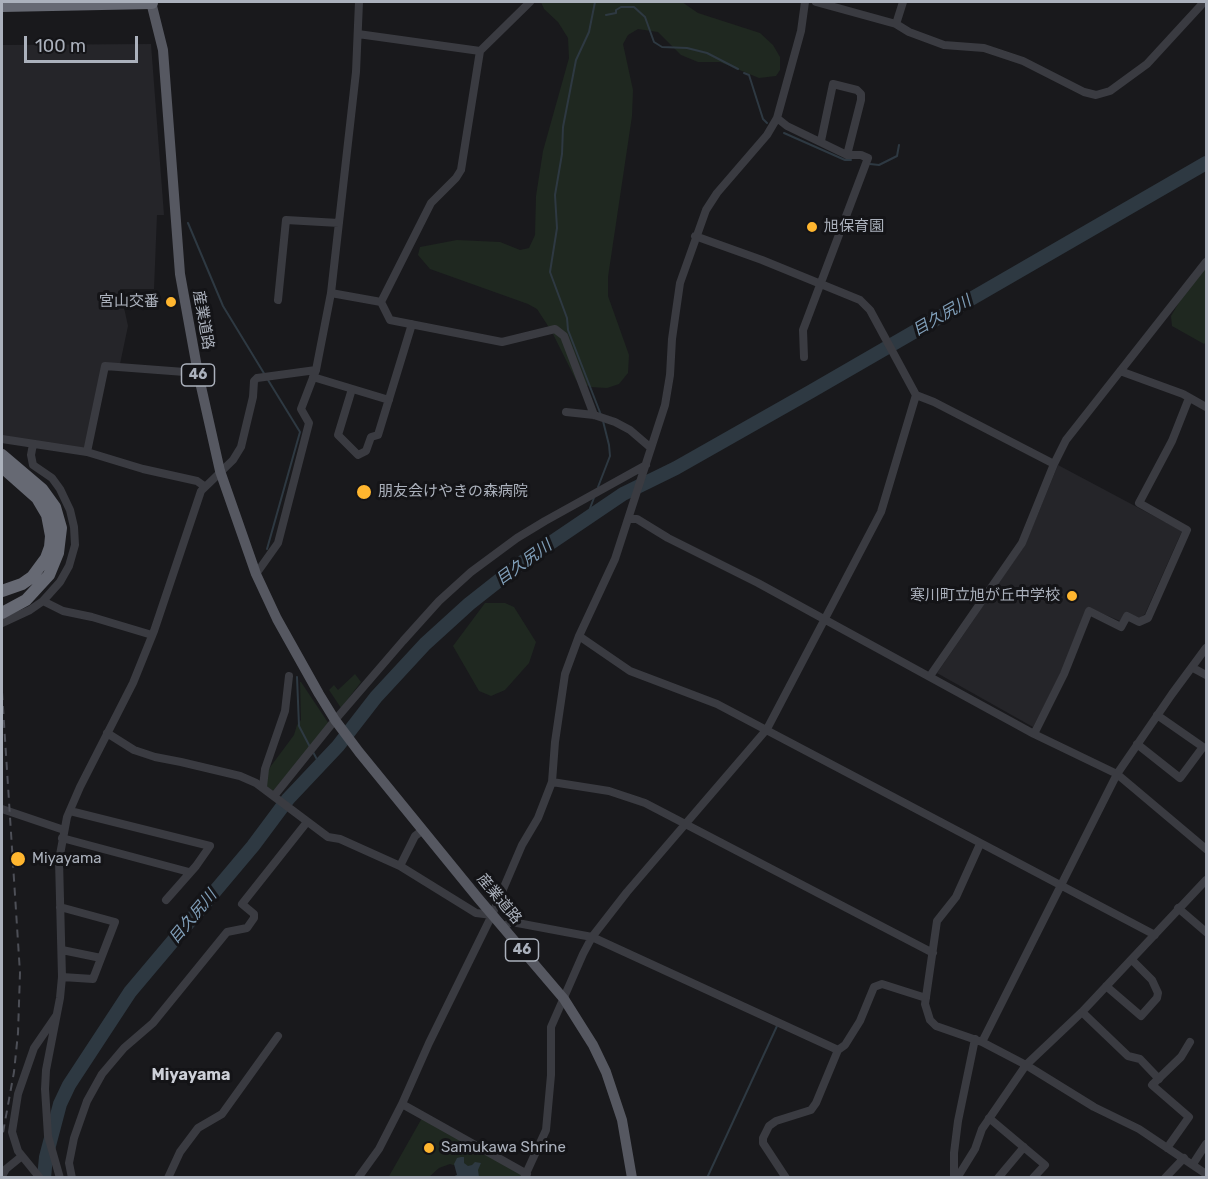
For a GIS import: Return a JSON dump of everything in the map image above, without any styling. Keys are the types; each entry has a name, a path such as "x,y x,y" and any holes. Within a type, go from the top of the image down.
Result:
{"highway":[{"path":"2,6 152,2"},
{"path":"2,455 42,489 55,507 61,528 58,553 49,575 26,600 2,613"},
{"path":"2,467 37,498 47,515 51,536 46,558 32,577 22,584 2,591"},
{"path":"2,604 33,591 49,575"}],"main road":[{"name":"産業道路","path":"152,2 162,50 180,274 198,373 220,471 256,574 277,619 336,722 492,915 564,999 592,1045 615,1097 627,1144 632,1178"}],"street":[{"path":"256,574 278,543 309,423 301,409 315,374 332,293 356,72 359,2"},
{"path":"381,302 431,203 456,178 460,170 480,51 530,2"},
{"path":"358,1178 379,1149 402,1104 429,1043 492,915 522,845 538,818 552,782 565,674 579,636 615,559 665,405 676,302 695,236 706,210 717,193 766,135 777,118 801,31 805,2"},
{"path":"816,2 896,24 909,32 944,45 984,48 1023,61 1084,92 1096,95 1110,91 1147,64 1204,2"},
{"path":"896,24 903,2"},
{"path":"358,34 480,51"},
{"path":"821,141 833,84 857,90 861,94 861,100 847,155"},
{"path":"777,118 788,126 847,155 861,155 868,158 803,330 804,357"},
{"path":"278,300 286,220 339,223"},
{"path":"695,236 820,282 860,300 870,310 883,332 916,395 1054,464"},
{"path":"930,676 1022,543 1066,440 1206,262"},
{"path":"332,293 381,302"},
{"path":"381,302 390,320 502,342 555,329 564,336 594,415"},
{"path":"352,389 338,435 358,455 366,451 371,437 378,435 412,324"},
{"path":"87,452 105,366 198,373"},
{"path":"1120,371 1206,407"},
{"path":"60,1178 48,1136 45,1089 46,1070 62,977 59,860 63,834 70,811 133,683 152,635 201,491 233,460 241,447 253,397 254,381 257,378 315,374 352,389 389,400"},
{"path":"402,1104 526,1176 546,1130 551,1075 551,1027 592,937 627,892 767,729 881,512 916,395"},
{"path":"1034,734 1064,674 1089,611 1121,627 1127,616 1139,622 1148,618 1187,530 1139,503 1172,441 1189,398"},
{"path":"566,412 594,415 622,426 651,448"},
{"path":"2,439 87,452 143,469 197,481 204,486"},
{"path":"2,623 43,602 60,582 69,566 75,545 70,510 52,478 36,468 31,461 33,444"},
{"path":"275,797 439,601 471,572 517,538 545,521 646,467"},
{"path":"630,514 668,537 1034,734 1117,774 1206,849"},
{"path":"43,602 63,611 152,635"},
{"path":"579,636 638,675 703,698 767,729 1155,935"},
{"path":"956,1178 954,1153 958,1121 978,1040 1062,885 1117,774 1206,648"},
{"path":"1192,668 1206,675"},
{"path":"263,787 266,769 285,711 289,676"},
{"path":"1137,744 1180,778 1203,747 1157,715"},
{"path":"107,733 134,750 155,758 240,776 263,787 328,837 340,839 400,866 471,911 492,915"},
{"path":"552,782 609,791 645,803 933,953"},
{"path":"2,809 63,834 189,872"},
{"path":"70,811 210,846 166,900"},
{"path":"72,1178 69,1163 74,1138 87,1101 102,1074 124,1048 153,1023 227,932 247,928 254,914 242,904 307,822"},
{"path":"400,866 415,836 423,830"},
{"path":"980,844 956,897 938,921 925,1004 930,1020 936,1026 978,1040 1026,1065 1094,1107 1139,1129 1206,1174"},
{"path":"956,1178 975,1149 982,1129 1026,1065 1082,1012 1206,880"},
{"path":"60,907 115,922 93,979 62,977"},
{"path":"1178,908 1206,932"},
{"path":"502,927 512,922 592,937 838,1050"},
{"path":"62,950 101,958"},
{"path":"1106,986 1141,1016 1158,998 1158,993 1152,980 1132,960"},
{"path":"786,1178 763,1143 763,1138 769,1126 776,1121 810,1110 816,1103 838,1050 845,1045 860,1021 874,987 882,984 926,998"},
{"path":"1082,1012 1128,1056 1140,1059 1159,1078"},
{"path":"40,1178 22,1156 8,1131 34,1048 57,1015"},
{"path":"168,1178 180,1152 198,1128 222,1113 278,1036"},
{"path":"1167,1148 1189,1117 1152,1085 1181,1057 1190,1042"},
{"path":"989,1118 1045,1165 1033,1178"},
{"path":"1192,1164 1206,1144"},
{"path":"998,1178 1024,1147"},
{"path":"2,1176 6,1169 22,1156"},
{"path":"1166,1177 1184,1158"}],"shaded area":[{"path":"541,2 682,2 698,13 760,33 773,45 780,57 780,70 776,76 759,78 720,62 698,62 681,55 658,32 638,29 628,35 623,44 633,90 632,116 608,277 608,296 629,355 628,373 619,384 607,388 590,387 576,380 552,332 537,309 430,269 418,255 420,247 457,240 500,242 520,250 529,248 535,235 536,196 543,151 569,58 568,38 558,22 544,9"},
{"path":"151,44 164,215 157,215 154,289 120,289 128,326 120,364 102,364 85,449 2,436 2,45"},
{"path":"1206,257 1206,342 1204,344 1172,326 1171,316"},
{"name":"寒川町立旭が丘中学校","path":"1058,465 1182,531 1145,614 1140,618 1126,613 1120,621 1087,607 1061,673 1033,727 937,673 1025,545"},
{"path":"485,603 505,603 514,607 536,642 529,663 505,690 491,696 479,691 453,646"},
{"path":"355,674 361,682 341,708 329,690 334,685 338,690"},
{"path":"300,682 329,724 273,791 266,786 268,770 294,735 301,720"},
{"name":"Samukawa Shrine","path":"422,1118 523,1175 522,1178 461,1177 460,1167 450,1164 439,1168 429,1177 388,1178"},
{"path":"464,1157 464,1163 468,1166 475,1162 481,1163 478,1170 479,1177 452,1177 457,1175 454,1164 457,1158"}],"waterway":[{"path":"595,2 589,32 576,60 563,127 562,154 555,195 557,228 550,272 567,318 568,330 601,415"},
{"path":"606,15 616,13 616,10 621,7 634,7 645,17 654,42 662,47 687,48 707,53 738,69"},
{"path":"744,73 749,75 763,119 767,123"},
{"path":"784,133 845,160 851,160"},
{"path":"870,164 879,165 897,156 899,145"},
{"name":"目久尻川","path":"44,1178 46,1157 60,1104 69,1085 130,992 253,846 288,799 338,746 376,697 425,644 469,604 521,563 623,494 676,468 810,392 1206,163"},
{"path":"188,223 223,306 265,375"},
{"path":"267,549 300,432 268,380"},
{"path":"598,487 610,456 603,421"},
{"path":"586,519 595,495"},
{"path":"297,677 299,726 310,747"},
{"path":"313,752 320,765"},
{"path":"707,1178 777,1026"}],"railway":[{"path":"2,692 20,973 14,1072 2,1138"}],"place":[{"name":"旭保育園","path":"812,227"},
{"name":"宮山交番","path":"171,302"},
{"name":"朋友会けやきの森病院","path":"364,492"},
{"name":"寒川町立旭が丘中学校","path":"1072,596"},
{"name":"Miyayama","path":"18,859"},
{"name":"Samukawa Shrine","path":"429,1148"}],"district":[{"name":"Miyayama","path":"191,1075"}]}
